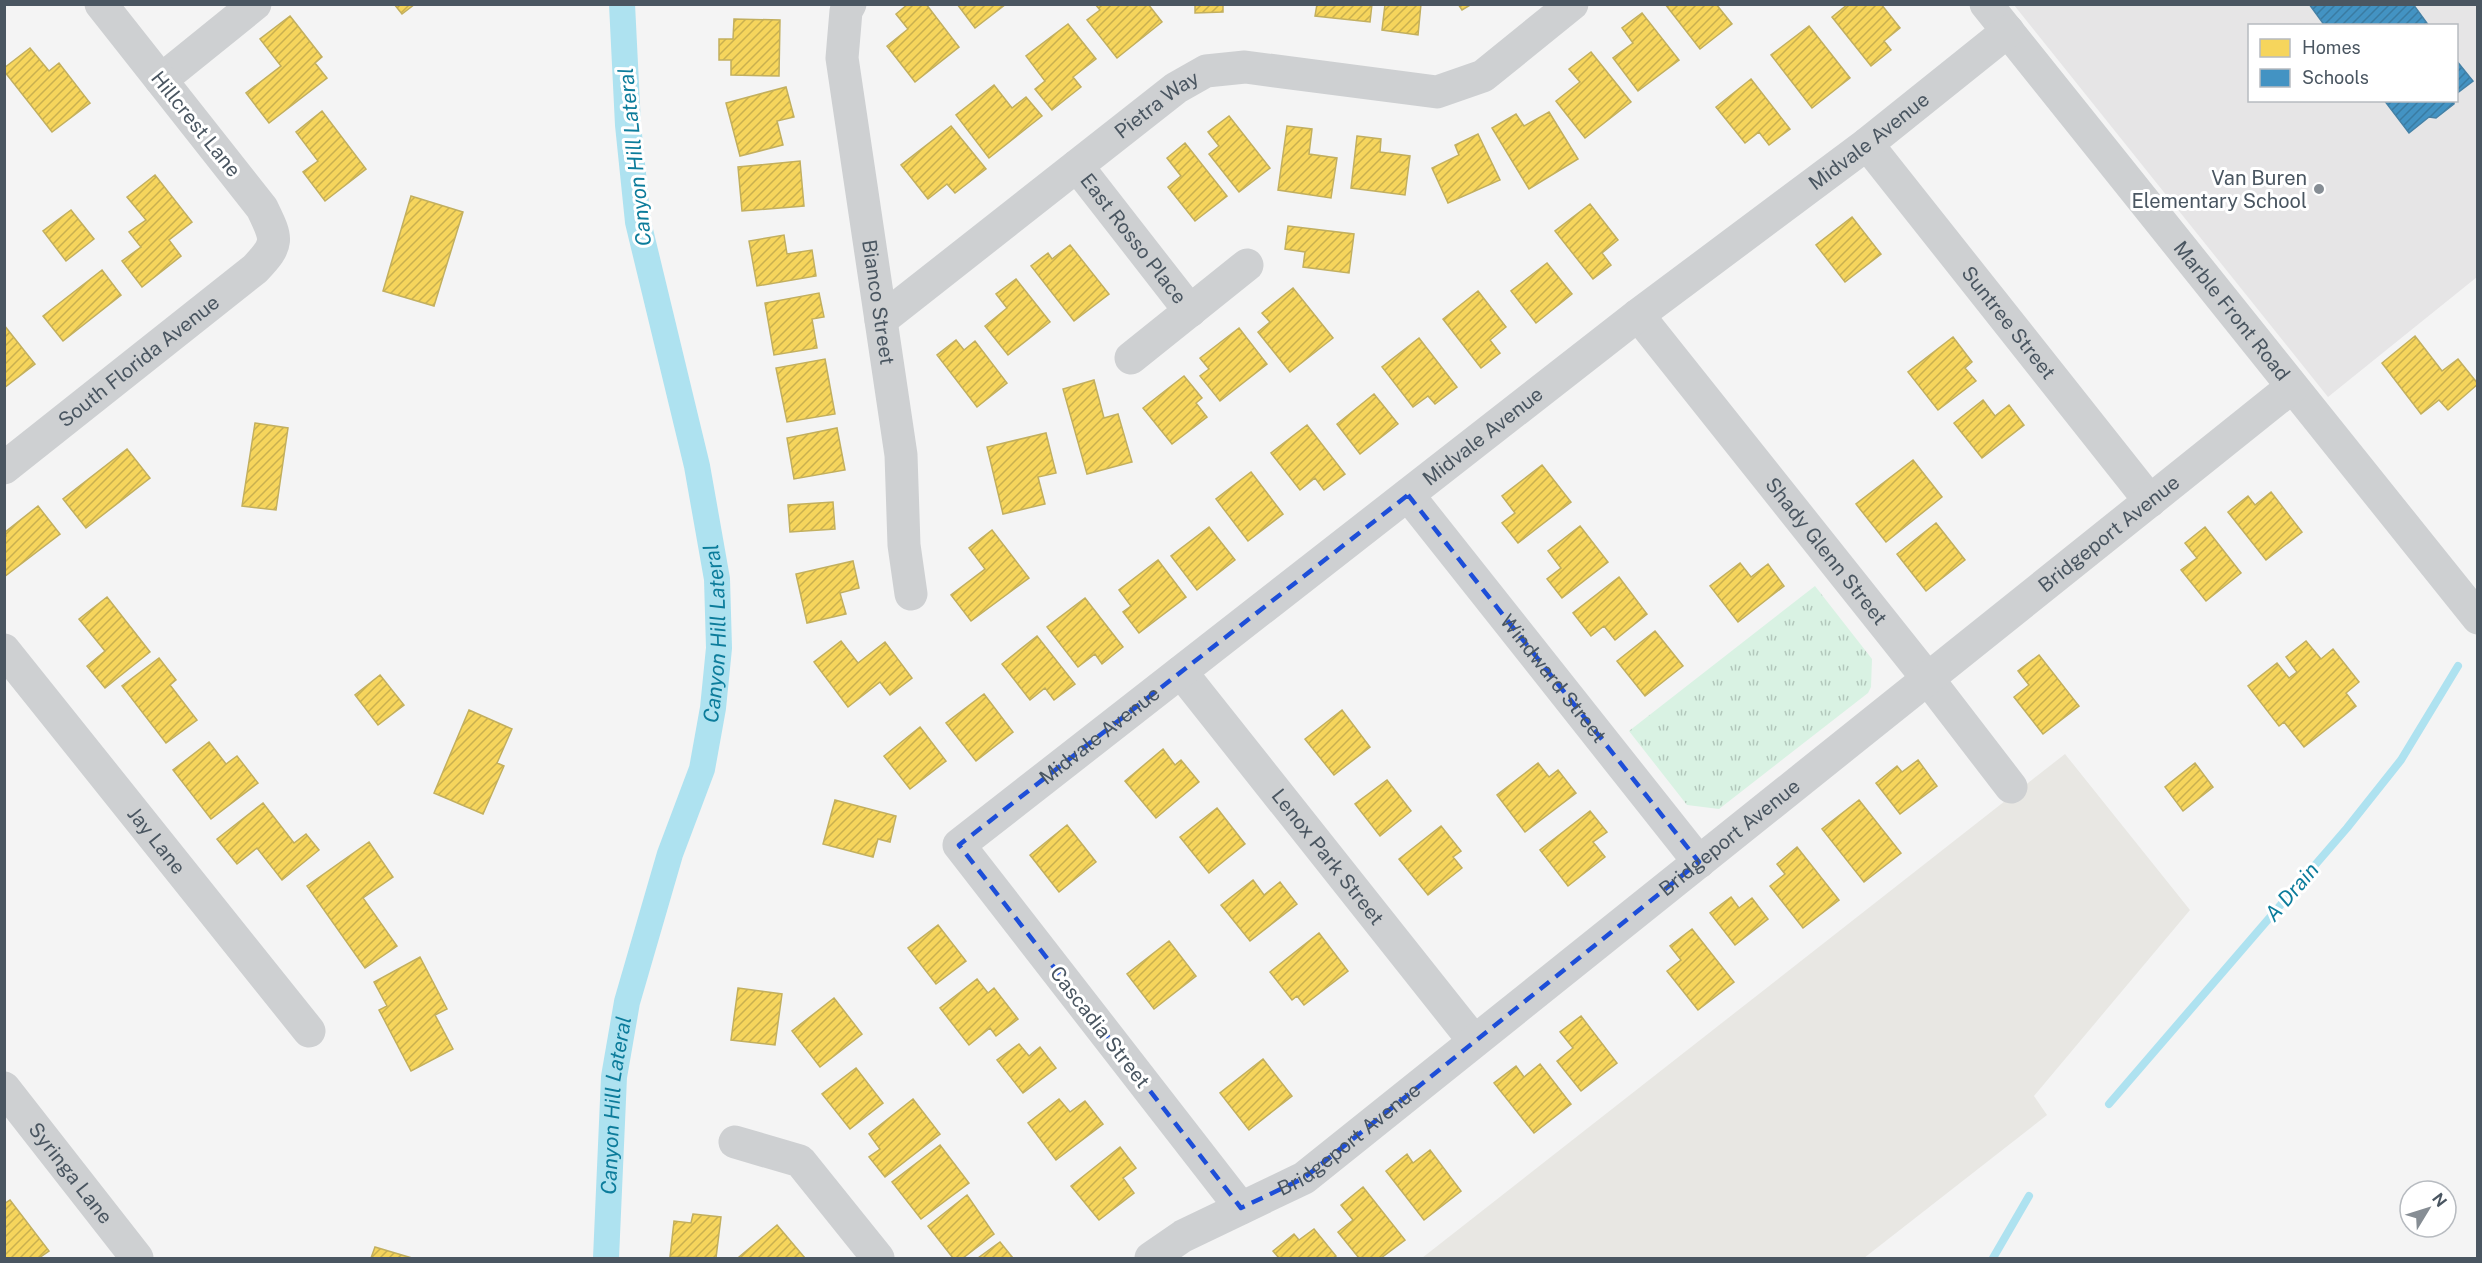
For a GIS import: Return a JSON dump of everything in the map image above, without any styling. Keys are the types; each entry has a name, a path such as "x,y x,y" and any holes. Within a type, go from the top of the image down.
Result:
{"street":[{"name":"Hillcrest Lane","path":"101,4 262,208 274,233 272,251"},
{"path":"160,80 255,4"},
{"name":"Pietra Way","path":"881,320 1176,88 1206,71 1245,67 1437,92 1483,76 1572,4"},
{"name":"Marble Front Road","path":"1986,4 2478,618"},
{"name":"Bianco Street","path":"848,8 842,58 901,455 904,545 911,594"},
{"name":"Midvale Avenue","path":"959,845 1638,315 1867,144 2008,31"},
{"name":"Suntree Street","path":"1867,144 2150,501"},
{"name":"East Rosso Place","path":"1077,166 1190,310"},
{"name":"South Florida Avenue","path":"4,468 255,269 272,251"},
{"name":"East Rosso Place","path":"1131,358 1247,265"},
{"name":"Shady Glenn Street","path":"1638,315 1928,679 2011,787"},
{"name":"Bridgeport Avenue","path":"1151,1258 1183,1236 1304,1178 2292,387"},
{"name":"Windward Street","path":"1408,495 1699,862"},
{"name":"Jay Lane","path":"4,650 309,1031"},
{"name":"Lenox Park Street","path":"1181,672 1474,1041"},
{"name":"Cascadia Street","path":"959,845 1241,1208"},
{"name":"Syringa Lane","path":"4,1088 136,1258"},
{"path":"735,1142 800,1161 878,1258"}],"highlighted area":[{"path":"1408,495 1699,862 1304,1178 1241,1208 959,845"}],"shaded area":[{"name":"Van Buren Elementary School","path":"2014,5 2477,5 2477,277 2328,397"},
{"path":"2065,754 2190,910 2034,1096 2047,1115 1864,1258 1422,1258"}],"green space":[{"path":"1815,586 1872,659 1871,687 1868,693 1719,809 1687,805 1629,731"}],"building: Homes":[{"path":"394,4 415,4 402,14"},
{"path":"908,4 926,4 959,47 915,82 887,46 908,29 896,14"},
{"path":"957,4 1006,4 975,28"},
{"path":"1095,4 1148,4 1162,22 1117,58 1087,20 1100,10"},
{"path":"1195,4 1223,4 1223,12 1195,13"},
{"path":"1317,4 1372,4 1370,22 1315,16"},
{"path":"1385,4 1421,4 1418,35 1382,30"},
{"path":"1458,4 1472,4 1462,10"},
{"path":"1665,4 1716,4 1732,24 1700,49"},
{"path":"1848,4 1881,4 1900,28 1884,41 1891,50 1871,66 1832,17"},
{"path":"1642,13 1679,60 1638,91 1613,58 1633,43 1622,28"},
{"path":"290,16 322,57 315,63 327,78 269,123 246,93 281,66 260,39"},
{"path":"734,19 780,20 779,76 731,75 731,60 719,60 719,39 733,39"},
{"path":"1068,24 1096,59 1073,77 1081,87 1052,110 1035,89 1045,81 1026,56"},
{"path":"1809,26 1850,78 1812,108 1771,55"},
{"path":"30,48 49,71 59,63 90,103 52,132 4,71 4,68"},
{"path":"1591,52 1631,102 1585,138 1556,101 1580,82 1569,69"},
{"path":"1751,79 1790,129 1769,145 1759,132 1745,143 1716,107"},
{"path":"994,85 1012,108 1026,97 1042,116 989,158 956,115"},
{"path":"786,87 794,117 777,121 783,145 740,156 726,103"},
{"path":"322,111 366,169 325,201 303,172 318,161 296,132"},
{"path":"1549,112 1578,159 1529,189 1492,128 1516,114 1524,126"},
{"path":"1229,116 1270,168 1239,192 1209,154 1219,146 1208,132"},
{"path":"951,126 986,169 955,193 947,184 928,199 901,165"},
{"path":"1287,126 1312,129 1309,154 1337,158 1331,198 1278,190"},
{"path":"1478,134 1500,180 1448,203 1432,168 1459,155 1455,145"},
{"path":"1357,136 1381,139 1380,152 1410,156 1405,195 1351,188"},
{"path":"1185,143 1227,196 1195,221 1168,187 1181,176 1167,158"},
{"path":"800,161 804,206 742,211 738,167"},
{"path":"155,175 192,222 169,240 181,256 142,287 122,261 141,247 129,232 146,220 127,197"},
{"path":"411,196 463,212 434,306 383,291"},
{"path":"1590,204 1618,240 1602,253 1611,265 1593,279 1555,231"},
{"path":"71,210 94,239 66,261 43,231"},
{"path":"1852,217 1881,254 1845,282 1816,245"},
{"path":"1288,226 1354,234 1349,273 1303,267 1305,252 1285,249"},
{"path":"784,235 787,254 812,250 816,276 757,286 749,241"},
{"path":"1070,245 1109,294 1074,321 1031,266 1048,253 1052,259"},
{"path":"1547,263 1572,294 1536,323 1511,291"},
{"path":"102,270 121,295 63,341 43,316"},
{"path":"1016,279 1050,322 1008,355 985,326 1007,308 996,294"},
{"path":"1293,288 1333,338 1290,372 1258,332 1270,322 1262,313"},
{"path":"1478,291 1506,327 1490,340 1500,353 1481,368 1443,319"},
{"path":"819,293 824,317 812,319 817,348 774,355 765,303"},
{"path":"4,325 35,364 4,388"},
{"path":"1239,328 1267,364 1220,401 1200,376 1209,369 1200,358"},
{"path":"2415,336 2442,371 2458,359 2478,384 2448,410 2439,400 2421,414 2382,363"},
{"path":"1953,337 1972,362 1965,368 1976,381 1938,410 1908,372"},
{"path":"1419,338 1457,387 1435,404 1428,396 1413,407 1382,367"},
{"path":"956,340 964,350 975,341 1007,383 977,407 937,355"},
{"path":"825,359 835,414 787,422 776,368"},
{"path":"1184,376 1202,398 1196,403 1207,417 1172,444 1143,408"},
{"path":"1094,380 1104,418 1118,414 1132,462 1087,474 1063,389"},
{"path":"1374,394 1398,424 1360,454 1337,424"},
{"path":"1983,400 1995,416 2009,405 2024,425 1982,458 1954,423"},
{"path":"255,423 288,428 276,510 242,506"},
{"path":"1307,425 1345,474 1324,490 1315,478 1300,490 1271,453"},
{"path":"837,428 845,470 794,479 787,438"},
{"path":"1046,433 1056,473 1038,477 1045,504 1003,514 987,447"},
{"path":"127,449 150,478 86,528 63,499"},
{"path":"1913,460 1942,497 1886,542 1856,504"},
{"path":"1542,465 1571,502 1518,543 1502,523 1515,513 1502,496"},
{"path":"1251,472 1283,514 1248,541 1216,499"},
{"path":"2271,492 2302,532 2266,560 2228,512 2248,496 2255,505"},
{"path":"833,502 835,529 790,532 788,505"},
{"path":"38,506 60,534 4,577 4,538 6,536 4,533"},
{"path":"1936,523 1965,560 1926,591 1897,554"},
{"path":"1580,526 1608,562 1562,598 1547,579 1561,568 1548,551"},
{"path":"1209,527 1235,560 1197,590 1171,556"},
{"path":"2205,527 2241,573 2206,601 2181,570 2197,558 2185,543"},
{"path":"992,530 1029,578 971,621 951,595 985,569 969,548"},
{"path":"1158,560 1186,597 1139,633 1123,612 1131,606 1119,590"},
{"path":"853,561 859,588 840,593 846,614 807,623 796,574"},
{"path":"1740,563 1751,577 1768,564 1784,586 1738,622 1710,586"},
{"path":"1619,577 1647,614 1615,640 1604,626 1591,636 1573,613"},
{"path":"107,597 150,652 105,688 87,666 105,651 79,619"},
{"path":"1085,598 1123,647 1102,664 1095,654 1078,667 1047,627"},
{"path":"1655,631 1683,666 1645,696 1617,661"},
{"path":"1037,636 1075,684 1054,700 1045,688 1030,700 1002,664"},
{"path":"841,641 858,663 885,642 912,678 890,695 880,682 848,707 814,662"},
{"path":"2306,641 2321,659 2333,649 2359,682 2346,693 2356,706 2304,747 2284,722 2279,726 2248,686 2277,663 2289,678 2297,672 2286,657"},
{"path":"2039,655 2079,706 2043,734 2014,697 2029,685 2018,671"},
{"path":"159,658 176,680 170,685 197,720 166,743 122,686"},
{"path":"380,675 404,705 378,725 355,695"},
{"path":"984,694 1013,732 976,761 946,723"},
{"path":"469,710 512,729 497,763 504,766 483,814 434,793"},
{"path":"1342,710 1370,747 1334,775 1305,739"},
{"path":"920,727 946,761 910,789 884,756"},
{"path":"209,742 226,764 237,756 258,783 211,819 173,770"},
{"path":"1163,749 1175,765 1181,760 1199,782 1156,818 1125,781"},
{"path":"1918,760 1937,786 1900,814 1876,783 1897,766 1902,772"},
{"path":"1538,763 1549,777 1558,770 1576,793 1525,832 1497,795"},
{"path":"2195,763 2213,787 2183,811 2165,787"},
{"path":"1387,780 1411,811 1380,836 1355,804"},
{"path":"835,800 896,816 890,842 878,839 873,857 823,844"},
{"path":"1859,800 1901,853 1864,882 1822,829"},
{"path":"263,803 294,843 306,834 319,850 282,880 257,848 237,864 217,839"},
{"path":"1217,808 1245,844 1209,873 1180,837"},
{"path":"1590,811 1607,832 1593,842 1605,857 1568,886 1540,850"},
{"path":"1067,825 1096,862 1059,892 1030,855"},
{"path":"1441,826 1461,851 1453,857 1462,868 1428,895 1399,859"},
{"path":"369,842 393,877 363,898 397,946 365,968 307,886"},
{"path":"1797,847 1839,900 1803,928 1770,886 1785,874 1777,864"},
{"path":"1253,880 1264,895 1280,882 1297,904 1250,941 1221,905"},
{"path":"1731,897 1739,908 1752,898 1768,919 1735,945 1710,913"},
{"path":"938,925 966,961 936,984 908,948"},
{"path":"1692,929 1734,982 1698,1010 1667,971 1681,960 1670,946"},
{"path":"1319,933 1348,971 1304,1005 1297,996 1292,1000 1270,972"},
{"path":"1169,941 1196,976 1154,1009 1127,974"},
{"path":"420,957 447,1009 435,1015 453,1049 411,1071 379,1010 387,1006 374,982"},
{"path":"977,979 988,993 994,988 1018,1019 996,1036 990,1028 969,1045 940,1008"},
{"path":"738,988 782,994 775,1045 731,1040"},
{"path":"834,998 862,1034 820,1067 792,1031"},
{"path":"1581,1016 1617,1063 1581,1091 1557,1061 1573,1048 1560,1032"},
{"path":"1019,1044 1029,1056 1040,1047 1056,1068 1023,1093 997,1060"},
{"path":"1263,1059 1292,1096 1249,1130 1220,1093"},
{"path":"1540,1064 1571,1104 1534,1133 1494,1083 1516,1066 1524,1077"},
{"path":"856,1068 883,1103 850,1129 822,1094"},
{"path":"913,1099 940,1134 885,1177 869,1157 880,1149 869,1134"},
{"path":"1059,1099 1070,1112 1085,1101 1103,1124 1056,1160 1028,1123"},
{"path":"940,1145 969,1183 921,1219 892,1182"},
{"path":"1120,1147 1136,1168 1123,1178 1134,1193 1099,1220 1071,1186"},
{"path":"1430,1150 1461,1191 1424,1220 1386,1171 1407,1154 1413,1163"},
{"path":"1363,1187 1405,1240 1381,1258 1359,1258 1338,1232 1353,1220 1341,1205"},
{"path":"967,1195 994,1234 963,1258 953,1258 928,1226"},
{"path":"10,1200 49,1251 39,1258 4,1258 4,1204"},
{"path":"693,1214 721,1217 716,1258 670,1257 674,1221 691,1223"},
{"path":"777,1225 805,1258 739,1257"},
{"path":"1314,1229 1336,1256 1333,1258 1279,1258 1273,1251 1294,1234 1299,1240"},
{"path":"1000,1242 1013,1258 978,1258"},
{"path":"375,1247 412,1258 371,1258"}],"building: Schools":[{"path":"2309,4 2413,4 2428,24 2324,24"},
{"path":"2458,62 2473,81 2458,92"},
{"path":"2386,102 2454,102 2436,118 2429,117 2409,133"}],"waterway":[{"name":"Canyon Hill Lateral","path":"606,1258 614,1077 627,1002 670,854 702,769 713,708 719,648 717,579 697,466 638,222 628,125 622,4"},
{"name":"A Drain","path":"2109,1104 2347,828 2401,760 2458,666"},
{"name":"A Drain","path":"1993,1258 2029,1196"}],"place":[{"name":"Van Buren Elementary School","path":"2319,189"}]}
